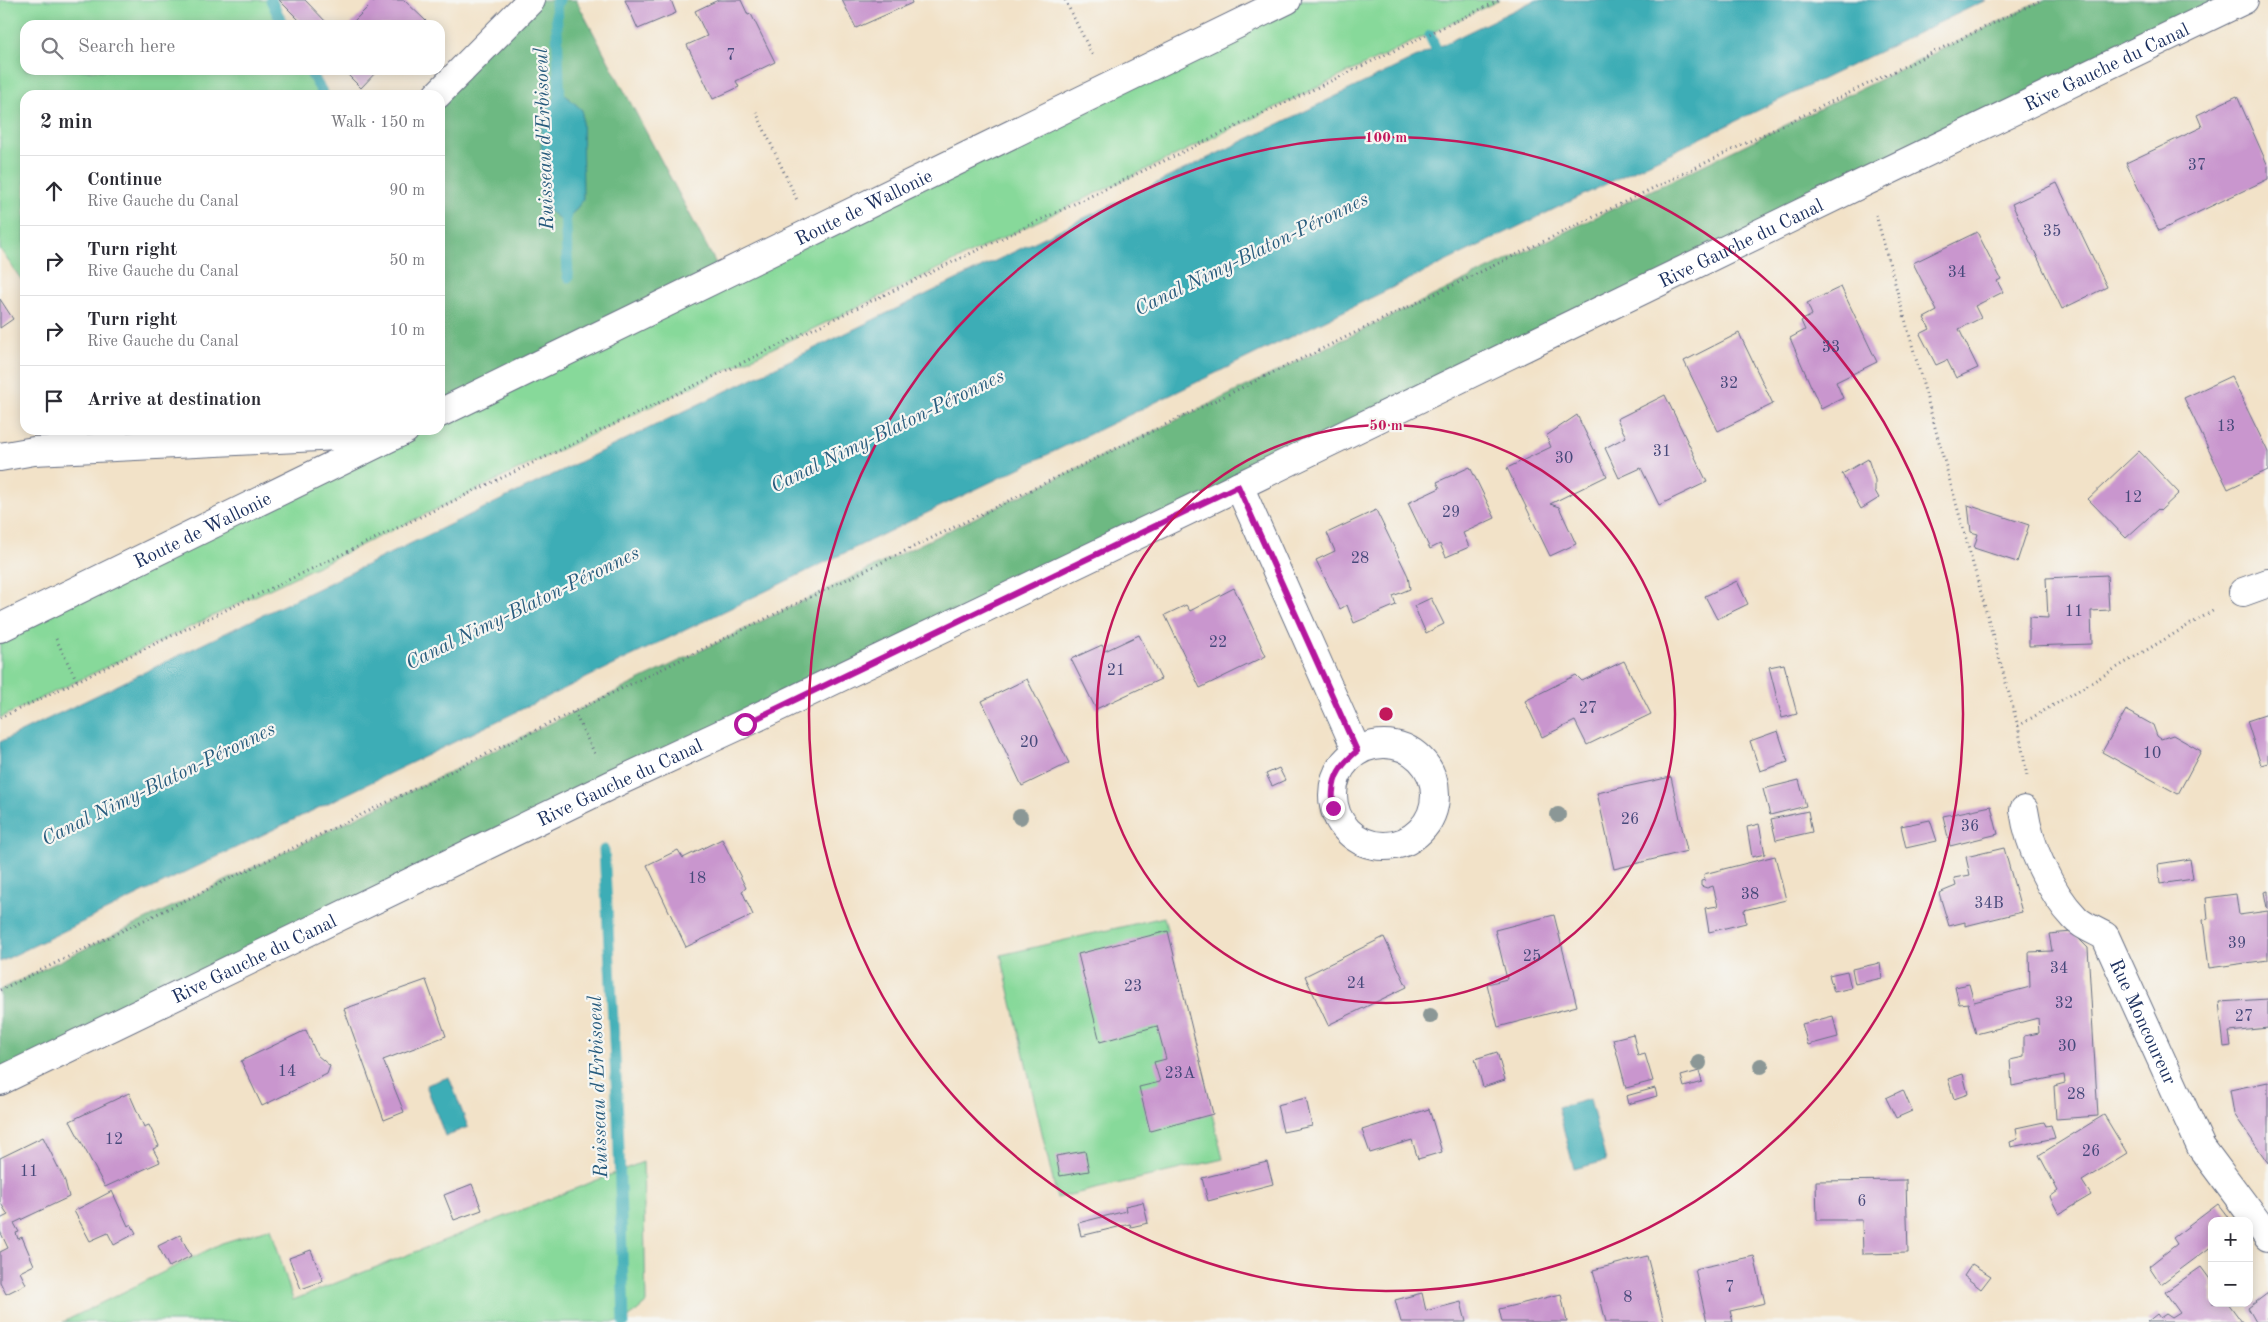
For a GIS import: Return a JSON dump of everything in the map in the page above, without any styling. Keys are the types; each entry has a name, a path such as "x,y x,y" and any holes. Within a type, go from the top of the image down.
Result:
{"street":[{"path":"442,90 531,0"},
{"name":"Route de Wallonie","path":"445,411 1287,0"},
{"name":"Rive Gauche du Canal","path":"0,1081 2244,0"},
{"path":"34,451 56,435"},
{"path":"0,457 34,451 328,435"},
{"name":"Route de Wallonie","path":"0,628 394,435"},
{"path":"1238,486 1357,751"},
{"name":"Rue Moncoureur","path":"2024,810 2026,827 2050,886 2076,920 2105,936 2201,1147 2268,1237"}],"path":[{"path":"1065,0 1108,87"},
{"path":"0,718 1500,0"},
{"path":"0,990 2041,0"},
{"path":"756,112 812,231"},
{"path":"1867,181 2018,726 2029,789 2024,810"},
{"path":"2018,726 2256,587"},
{"path":"41,608 77,681"},
{"path":"574,712 611,785"}],"green space":[{"path":"0,0 271,0 281,20 20,20 20,75 312,75 321,90 20,90 20,278 0,249"},
{"path":"531,0 576,0 722,275 445,411 445,90"},
{"path":"1287,0 1500,0 0,718 0,628 395,435 445,435 445,411"},
{"path":"2044,0 2244,0 0,1081 0,990"},
{"path":"1164,917 1223,1159 1057,1198 1001,955"},
{"path":"643,1162 646,1303 624,1322 63,1322 222,1243 271,1228 293,1300"}],"water":[{"name":"Canal Nimy-Blaton-Péronnes","path":"1535,0 1986,0 0,962 0,742"},
{"path":"560,90 582,110 583,200 565,223 541,205 542,116"},
{"path":"449,1077 468,1127 445,1136 426,1085"},
{"path":"1590,1099 1606,1161 1574,1169 1558,1108"}],"building":[{"path":"279,0 305,0 324,20 299,20"},
{"path":"375,0 404,0 425,20 355,20"},
{"path":"625,0 671,0 676,13 638,29"},
{"path":"718,0 741,0 748,15 751,14 775,62 736,81 739,87 713,99 687,45 707,36 695,11"},
{"path":"842,0 911,0 912,3 856,28"},
{"path":"348,75 373,75 361,88"},
{"path":"2237,96 2268,166 2268,179 2159,231 2126,163 2202,127 2197,115"},
{"path":"2057,183 2107,287 2062,309 2012,204"},
{"path":"1977,232 2001,279 1997,281 2003,292 1975,306 1981,318 1959,329 1978,368 1956,378 1947,360 1936,365 1920,334 1930,329 1924,318 1937,311 1913,263"},
{"path":"1841,287 1877,362 1836,382 1843,398 1821,409 1790,338 1805,330 1801,321 1812,315 1807,303"},
{"path":"0,299 13,319 0,328"},
{"path":"1739,333 1773,404 1718,431 1684,361"},
{"path":"2231,376 2268,452 2268,470 2228,489 2184,398"},
{"path":"1665,395 1707,482 1659,505 1641,468 1619,478 1605,448 1626,437 1617,419"},
{"path":"1577,415 1607,476 1550,504 1559,507 1576,544 1550,556 1507,468 1551,447 1546,436"},
{"path":"2139,451 2179,493 2126,538 2088,499"},
{"path":"1868,459 1875,480 1875,491 1879,498 1861,509 1842,474"},
{"path":"1470,467 1495,518 1463,533 1469,547 1446,557 1440,544 1430,549 1408,503 1440,488 1437,482"},
{"path":"1968,505 2029,525 2017,562 1974,548 1978,534 1971,532"},
{"path":"1376,510 1408,576 1410,589 1393,596 1396,605 1354,623 1347,605 1340,609 1316,560 1335,551 1327,533"},
{"path":"2107,575 2109,610 2091,611 2092,644 2029,646 2029,617 2048,618 2046,578"},
{"path":"1737,581 1748,604 1717,619 1705,596"},
{"path":"1234,588 1266,656 1200,688 1165,615 1186,605 1190,611"},
{"path":"1431,598 1444,624 1426,633 1414,606"},
{"path":"1139,635 1161,679 1096,709 1071,659 1102,645 1105,651"},
{"path":"1624,661 1651,714 1587,745 1575,721 1542,737 1525,701 1576,675 1582,681"},
{"path":"1784,664 1797,714 1782,718 1769,667"},
{"path":"1027,679 1069,763 1022,786 982,701"},
{"path":"2126,710 2153,725 2157,736 2161,739 2173,735 2201,751 2178,794 2102,752"},
{"path":"2268,714 2268,763 2261,765 2247,721"},
{"path":"1778,731 1788,762 1760,771 1750,741"},
{"path":"1279,768 1285,780 1272,786 1266,774"},
{"path":"1671,777 1687,851 1614,869 1597,793"},
{"path":"1799,780 1806,806 1770,815 1763,789"},
{"path":"1991,806 1998,834 1950,846 1943,816"},
{"path":"1808,811 1812,832 1776,840 1771,819"},
{"path":"1930,820 1937,841 1906,848 1901,826"},
{"path":"1759,824 1765,854 1752,857 1747,827"},
{"path":"722,839 746,888 742,891 753,915 686,947 647,865 678,850 683,858"},
{"path":"2004,848 2022,912 1965,926 1965,922 1949,926 1939,893 1956,886 1954,878 1970,875 1966,857"},
{"path":"1775,856 1786,900 1744,910 1746,923 1709,932 1705,908 1718,906 1713,886 1707,888 1701,886 1701,881 1705,880 1704,874"},
{"path":"2190,859 2193,879 2160,884 2158,864"},
{"path":"2268,891 2268,908 2267,908 2264,892"},
{"path":"2236,894 2239,915 2268,911 2268,960 2209,968 2203,920 2208,919 2206,898"},
{"path":"1554,915 1577,1006 1498,1027 1487,984 1507,979 1495,930"},
{"path":"1168,931 1213,1114 1150,1131 1139,1087 1160,1082 1154,1062 1166,1059 1157,1026 1100,1042 1078,954"},
{"path":"2072,932 2088,948 2098,1116 2056,1119 2054,1086 2065,1083 2064,1075 2012,1086 2010,1060 2024,1057 2024,1036 2039,1033 2038,1018 1976,1034 1968,1003 1959,1004 1955,987 1969,984 1974,1002 2030,987 2029,952 2052,951 2049,934"},
{"path":"1384,937 1407,987 1328,1025 1305,976"},
{"path":"1880,963 1882,978 1855,984 1852,969"},
{"path":"1847,971 1851,988 1834,992 1829,975"},
{"path":"426,980 446,1036 383,1060 404,1112 384,1120 344,1009"},
{"path":"2268,999 2268,1028 2229,1032 2231,1046 2224,1047 2219,1002"},
{"path":"1833,1016 1838,1037 1808,1045 1802,1024"},
{"path":"306,1030 317,1055 330,1066 327,1074 262,1106 241,1061"},
{"path":"1633,1034 1638,1056 1645,1054 1653,1081 1626,1088 1613,1039"},
{"path":"1497,1052 1505,1080 1483,1087 1475,1059"},
{"path":"1699,1071 1702,1082 1684,1087 1681,1076"},
{"path":"1963,1074 1968,1094 1954,1099 1948,1079"},
{"path":"2268,1082 2268,1163 2234,1114 2230,1090"},
{"path":"1655,1088 1657,1096 1628,1104 1626,1096"},
{"path":"1903,1090 1912,1111 1896,1118 1886,1098"},
{"path":"129,1093 144,1127 149,1125 159,1146 153,1149 160,1162 105,1187 70,1121"},
{"path":"1306,1098 1312,1126 1283,1132 1277,1105"},
{"path":"1429,1109 1442,1152 1418,1159 1412,1140 1370,1153 1362,1130"},
{"path":"2104,1115 2127,1153 2082,1181 2091,1195 2059,1214 2050,1197 2058,1191 2039,1155"},
{"path":"2044,1122 2046,1126 2051,1125 2055,1138 2011,1147 2010,1142 2018,1139 2016,1128"},
{"path":"43,1137 65,1181 69,1197 14,1223 19,1232 16,1233 18,1239 22,1237 34,1265 20,1272 26,1284 6,1294 0,1282 0,1252 8,1248 0,1231 0,1219 8,1215 0,1202 0,1158"},
{"path":"1085,1151 1089,1171 1060,1176 1056,1156"},
{"path":"1267,1162 1273,1184 1208,1201 1202,1178"},
{"path":"1906,1180 1908,1253 1863,1254 1862,1220 1817,1220 1816,1181"},
{"path":"472,1184 482,1210 454,1220 444,1195"},
{"path":"112,1191 128,1226 131,1224 136,1233 114,1245 108,1233 90,1241 74,1211"},
{"path":"1143,1202 1148,1223 1131,1227 1130,1224 1081,1236 1078,1223 1126,1211 1125,1206"},
{"path":"2218,1204 2228,1217 2208,1217 2208,1249 2161,1284 2149,1266 2177,1244 2173,1238"},
{"path":"180,1235 191,1256 169,1267 158,1246"},
{"path":"311,1250 323,1281 301,1289 289,1258"},
{"path":"1647,1256 1664,1322 1606,1322 1593,1270"},
{"path":"1754,1256 1765,1303 1730,1311 1733,1322 1707,1322 1695,1269"},
{"path":"1972,1264 1991,1276 1981,1289 1964,1276"},
{"path":"2201,1267 2208,1277 2208,1307 2231,1307 2242,1322 2147,1322 2157,1314 2160,1318 2166,1314 2172,1318 2180,1313 2165,1292"},
{"path":"1422,1293 1426,1311 1461,1302 1466,1322 1401,1322 1395,1300"},
{"path":"2268,1293 2268,1322 2256,1322 2248,1308 2253,1307 2253,1304"},
{"path":"1561,1294 1567,1322 1502,1322 1499,1309"}],"waterway":[{"path":"271,0 281,20"},
{"name":"Ruisseau d'Erbisoeul","path":"559,0 556,3 560,105"},
{"path":"1430,36 1442,62"},
{"path":"312,75 321,90"},
{"name":"Ruisseau d'Erbisoeul","path":"565,209 568,277"},
{"name":"Ruisseau d'Erbisoeul","path":"604,850 618,1117 624,1322"}],"route":[{"path":"745,724 1238,486 1357,751 1344,762 1336,776 1332,792 1333,808"}]}
